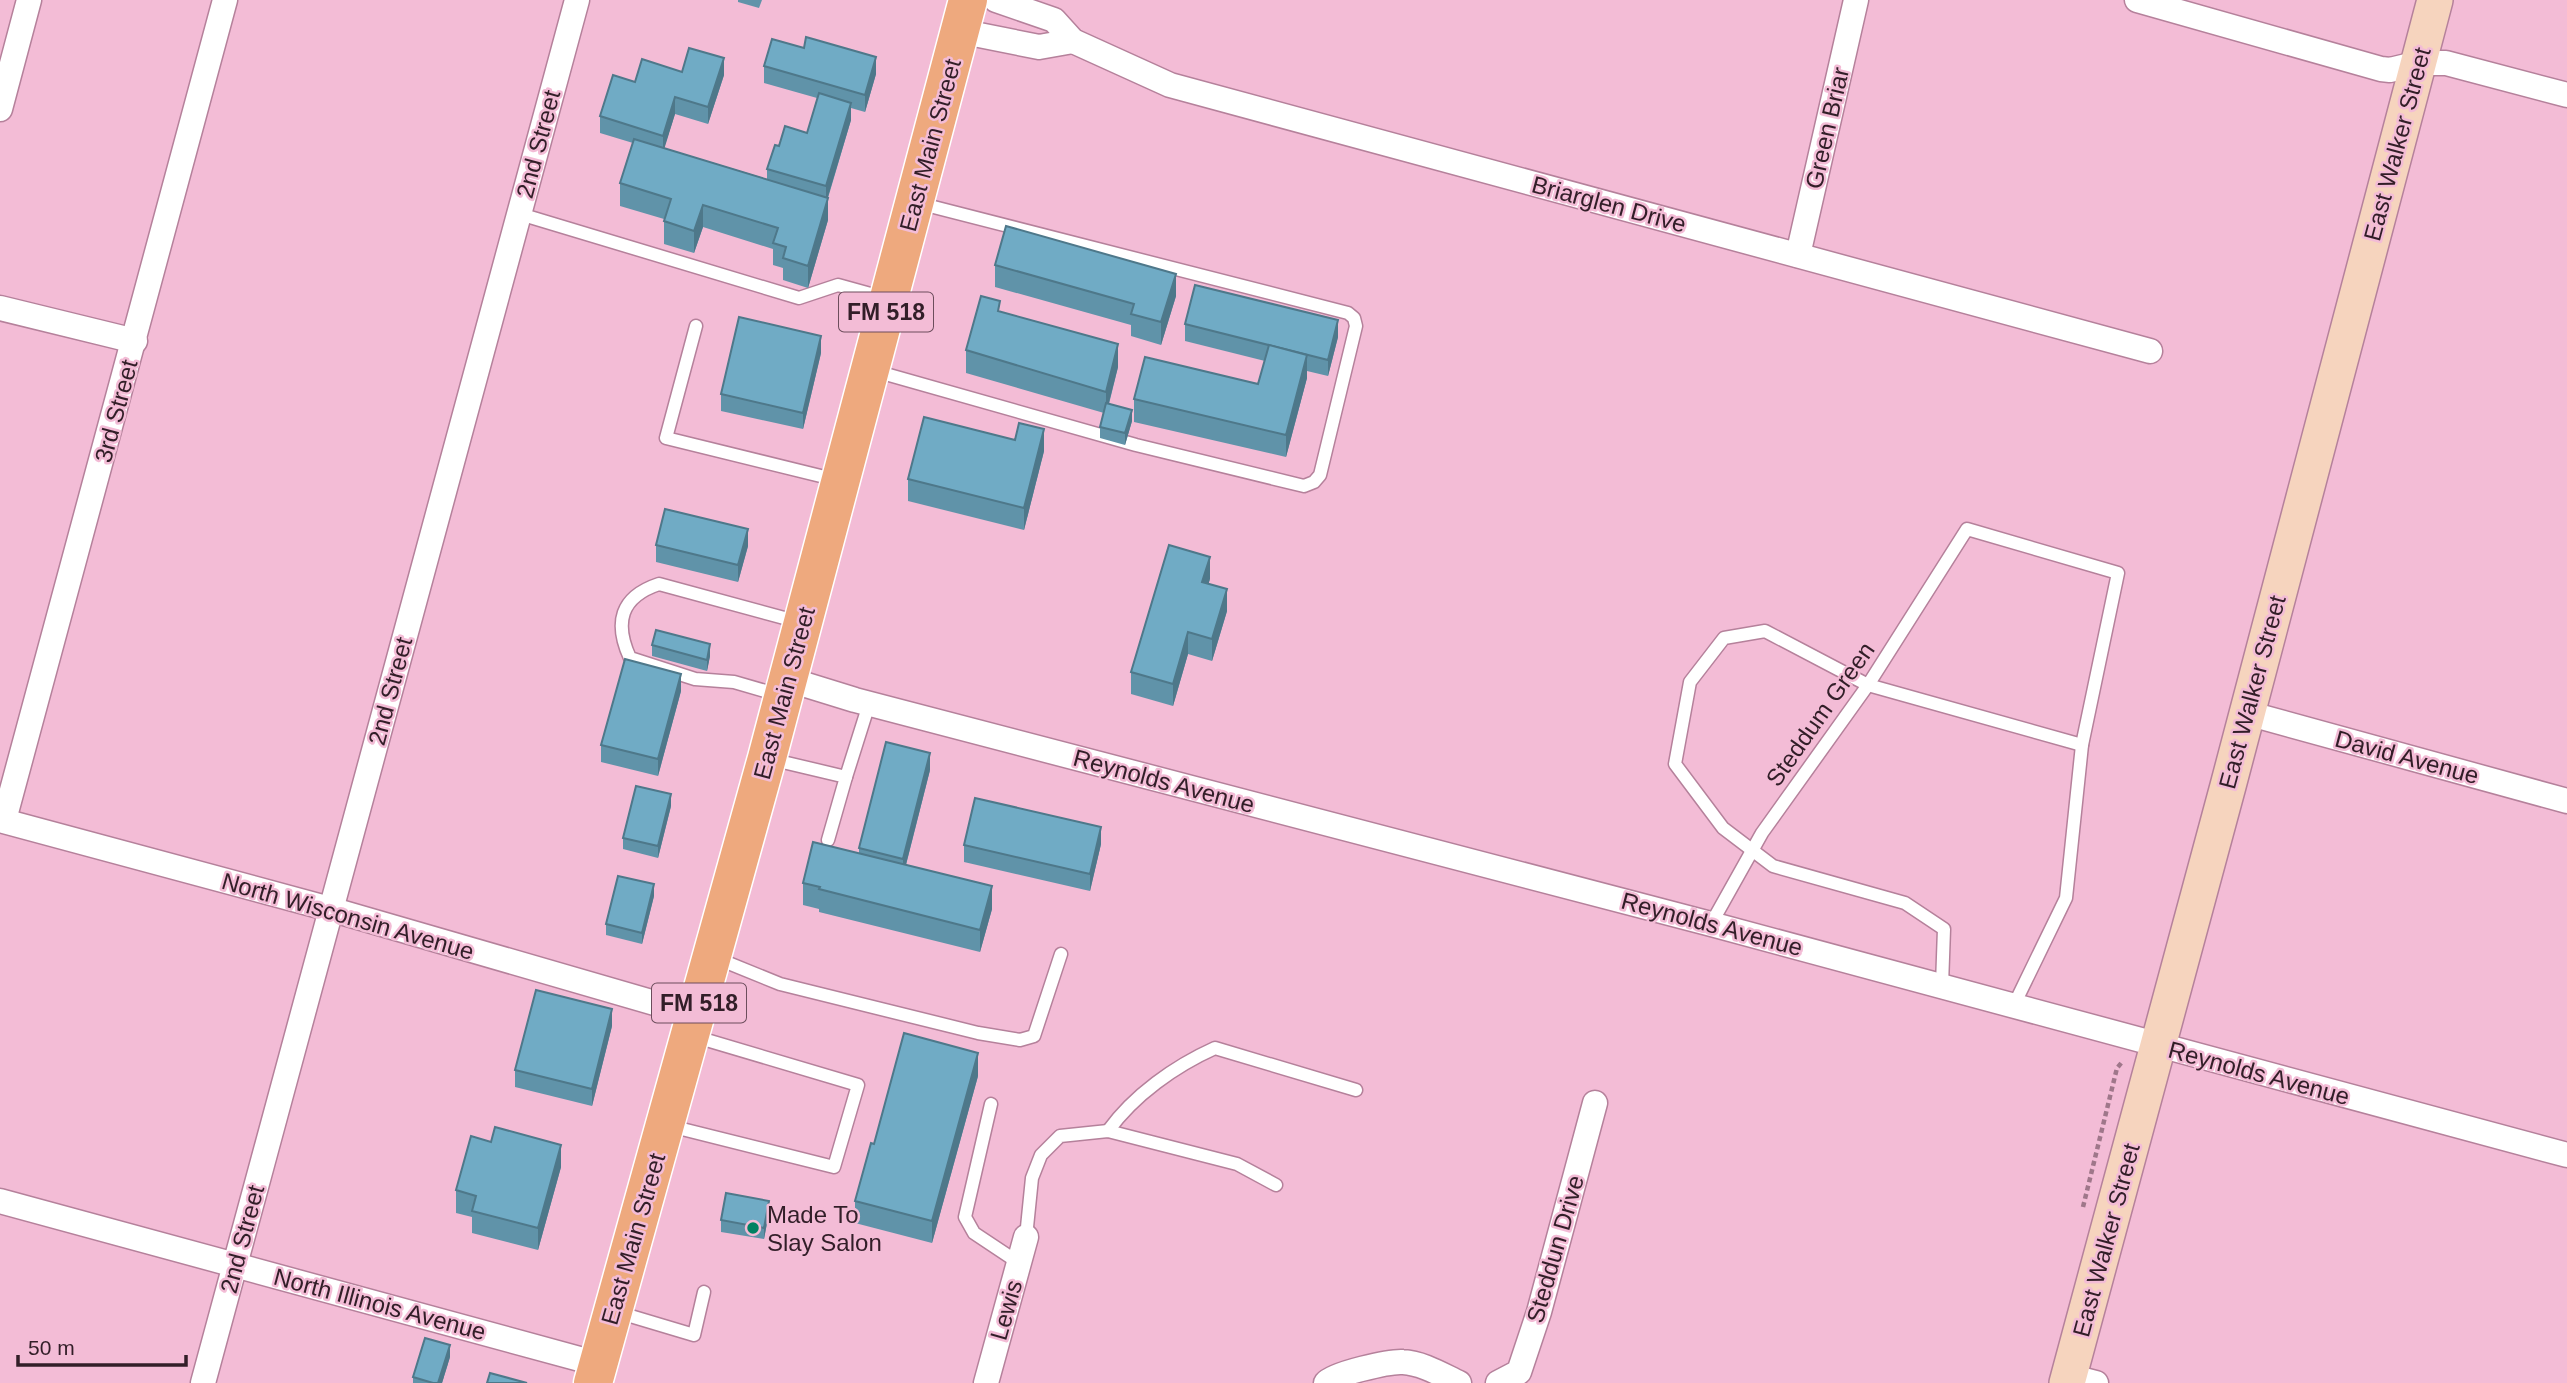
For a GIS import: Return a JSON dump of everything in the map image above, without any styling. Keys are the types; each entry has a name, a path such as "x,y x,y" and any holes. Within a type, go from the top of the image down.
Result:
{"main road":[{"name":"East Main Street","path":"595,1373 767,758 964,15"}],"street":[{"path":"0,109 29,0"},
{"name":"3rd Street","path":"2,820 135,341 225,0"},
{"name":"2nd Street","path":"203,1383 577,0"},
{"name":"Briarglen Drive","path":"996,0 1054,20 1073,41 1170,85 2150,351"},
{"name":"Green Briar","path":"1798,255 1856,0"},
{"path":"2137,0 2381,69 2390,70 2419,63 2446,63 2567,95"},
{"name":"East Walker Street","path":"2077,1381 2158,1045 2435,0"},
{"path":"964,15 1039,47 1073,41"},
{"path":"0,308 135,341"},
{"name":"Reynolds Avenue","path":"785,688 862,702 1711,923 2567,1155"},
{"name":"David Avenue","path":"2247,713 2567,801"},
{"name":"North Wisconsin Avenue","path":"2,820 330,909 693,1025"},
{"name":"Steddun Drive","path":"1498,1383 1519,1372 1539,1312 1595,1103"},
{"name":"North Illinois Avenue","path":"0,1201 235,1265 595,1373"},
{"name":"Lewis","path":"986,1383 1026,1237"},
{"path":"1326,1383 1330,1377 1353,1370 1403,1362 1432,1370 1459,1383"}],"lane":[{"path":"871,370 1136,445 1304,486 1314,482 1320,475 1356,326 1354,318 1348,313 915,202"},
{"path":"520,214 799,298 838,285 890,299"},
{"path":"696,326 666,438 841,481"},
{"name":"Steddum Green","path":"1711,923 1762,833 1868,685 1967,529 2118,573 2082,745"},
{"path":"785,688 695,680 630,658 624,644 621,624 630,599 641,590 659,584 803,623"},
{"path":"1942,985 1944,929 1905,903 1773,866 1723,828 1675,764 1690,682 1724,638 1765,631 1868,685 2082,745 2066,898 2014,1005"},
{"path":"828,840 846,777 862,702"},
{"path":"767,758 846,777"},
{"path":"712,956 780,984 978,1033 1020,1040 1034,1036 1061,954"},
{"path":"666,1125 834,1167 858,1085 693,1025"},
{"path":"1108,1131 1119,1116 1149,1089 1194,1058 1215,1048 1356,1090"},
{"path":"991,1104 965,1217 974,1233 1019,1263"},
{"path":"1026,1237 1032,1178 1041,1155 1060,1136 1108,1131 1237,1164 1276,1185"},
{"path":"613,1311 694,1335 704,1292"}],"building":[{"path":"806,37 876,57 865,95 764,66 772,39 804,48"},
{"path":"689,48 724,58 708,107 675,97 663,136 600,116 613,75 635,82 642,59 682,72"},
{"path":"819,93 851,103 826,186 767,169 775,145 779,146 785,126 807,133"},
{"path":"634,139 828,198 808,266 783,258 786,247 773,243 778,228 703,205 694,231 664,221 671,199 620,183"},
{"path":"1006,226 1176,274 1161,322 1131,314 1134,304 995,265"},
{"path":"1195,285 1338,320 1328,360 1185,324"},
{"path":"981,296 1000,301 998,311 1118,344 1106,392 966,350"},
{"path":"739,317 821,336 803,413 721,394"},
{"path":"1269,345 1307,355 1286,435 1134,399 1145,357 1258,384"},
{"path":"1106,403 1132,410 1125,433 1100,427"},
{"path":"924,417 1015,440 1019,423 1044,429 1024,508 908,479"},
{"path":"665,509 748,529 738,565 656,545"},
{"path":"1169,545 1210,557 1202,582 1227,589 1212,639 1188,632 1173,684 1131,672"},
{"path":"656,630 710,644 707,660 652,645"},
{"path":"625,659 681,674 658,759 601,745"},
{"path":"886,742 930,753 903,859 859,848"},
{"path":"636,786 671,794 658,846 623,838"},
{"path":"975,798 1101,827 1090,874 964,845"},
{"path":"813,842 992,886 980,930 803,883"},
{"path":"618,876 654,884 642,933 606,924"},
{"path":"536,990 612,1009 592,1089 515,1070"},
{"path":"904,1033 978,1053 932,1221 855,1201 871,1143 874,1144"},
{"path":"495,1127 561,1145 538,1228 472,1211 476,1196 456,1190 471,1136 491,1142"},
{"path":"726,1193 769,1201 764,1228 721,1220"},
{"path":"425,1338 450,1345 438,1383 413,1377"},
{"path":"490,1373 527,1383 487,1383"}],"place":[{"name":"Made To Slay Salon","path":"753,1228"}]}
